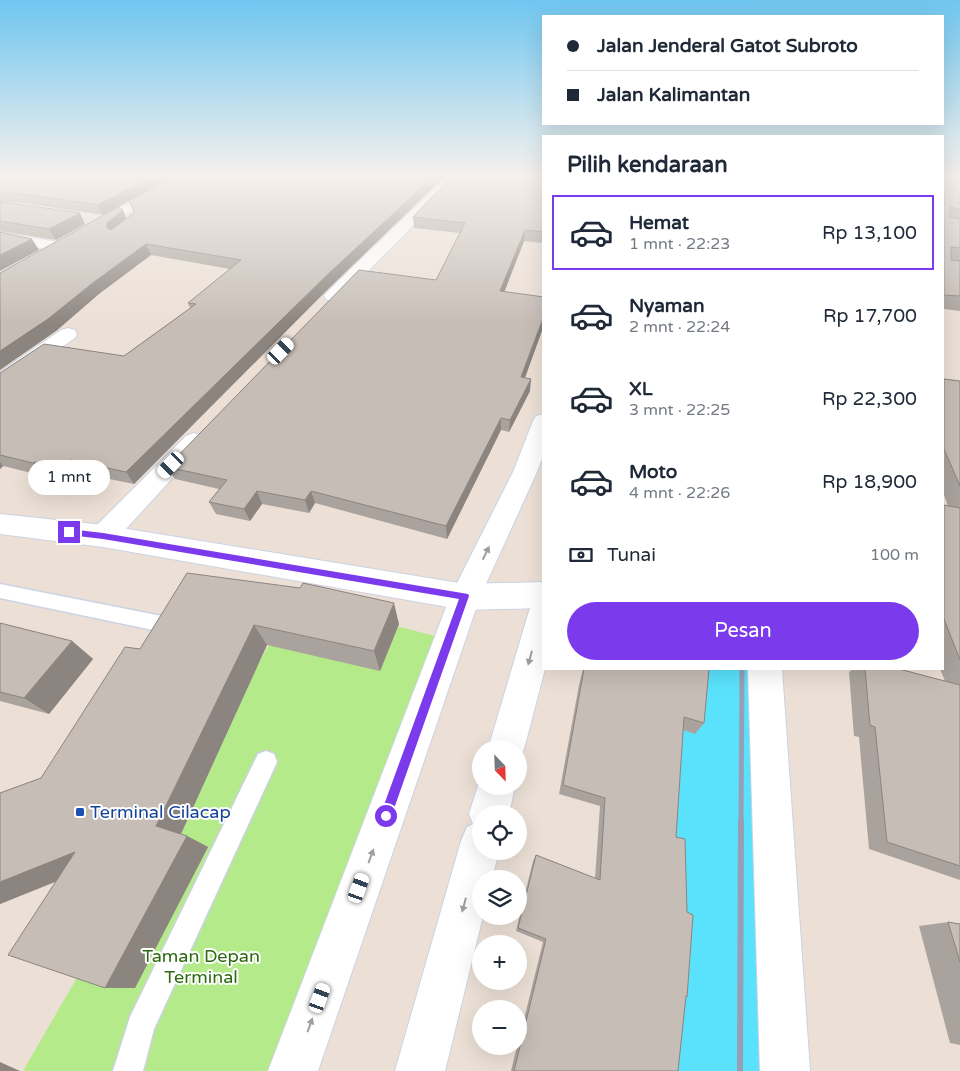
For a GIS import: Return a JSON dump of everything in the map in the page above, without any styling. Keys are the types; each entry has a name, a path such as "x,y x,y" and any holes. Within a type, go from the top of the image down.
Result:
{"street":[{"path":"42,256 97,225"},
{"path":"322,308 404,225"},
{"path":"0,236 58,247"},
{"path":"0,381 68,334"},
{"path":"293,1071 464,596 525,472 542,426"},
{"path":"103,536 206,429"},
{"path":"0,524 103,536 464,596 542,595"},
{"path":"508,740 542,618"},
{"path":"765,670 785,1071"},
{"path":"420,1071 476,860"}],"lane":[{"path":"0,591 172,626"},
{"path":"128,1071 140,1027 266,762"}],"green space":[{"name":"Taman Depan Terminal","path":"295,600 439,637 270,1071 23,1071"}],"building":[{"path":"24,225 57,225 49,229"},
{"path":"86,225 107,225 107,228 111,230 118,225 381,225 325,277 126,472 71,460 63,467 33,463 0,455 0,373 44,344 124,356 196,304 188,303 241,260 146,244 48,319 0,351 0,273"},
{"path":"464,225 542,225 542,232 525,230 500,291 542,297 542,321 521,377 531,379 510,420 501,418 446,526 311,491 305,500 257,491 244,509 209,502 227,480 167,467 359,270 436,280"},
{"path":"944,225 960,225 960,248 951,247 951,260 960,261 960,296 944,295"},
{"path":"0,232 32,239 0,255"},
{"path":"944,379 960,381 960,486 944,449"},
{"path":"944,505 960,508 960,660 944,619"},
{"path":"187,573 300,588 303,583 394,603 374,651 254,625 156,826 187,836 105,988 8,955 75,852 0,882 0,793 41,778 125,647 140,649"},
{"path":"0,623 72,641 24,698 0,692"},
{"path":"584,670 709,670 704,723 684,717 676,837 685,839 687,912 693,915 687,997 678,1071 514,1071 518,1055 527,1055 527,1017 546,939 518,928 519,925 527,925 527,892 536,855 600,880 605,798 563,785"},
{"path":"865,670 903,670 960,685 960,866 887,842 875,727 870,725"},
{"path":"948,922 960,924 960,962"}],"waterway":[{"path":"712,1071 724,670"}],"railway":[{"path":"741,823 742,670"},
{"path":"740,1071 741,821"}],"place":[{"name":"Terminal Cilacap","path":"80,812"}],"route":[{"path":"69,532 464,596 386,816"}]}
